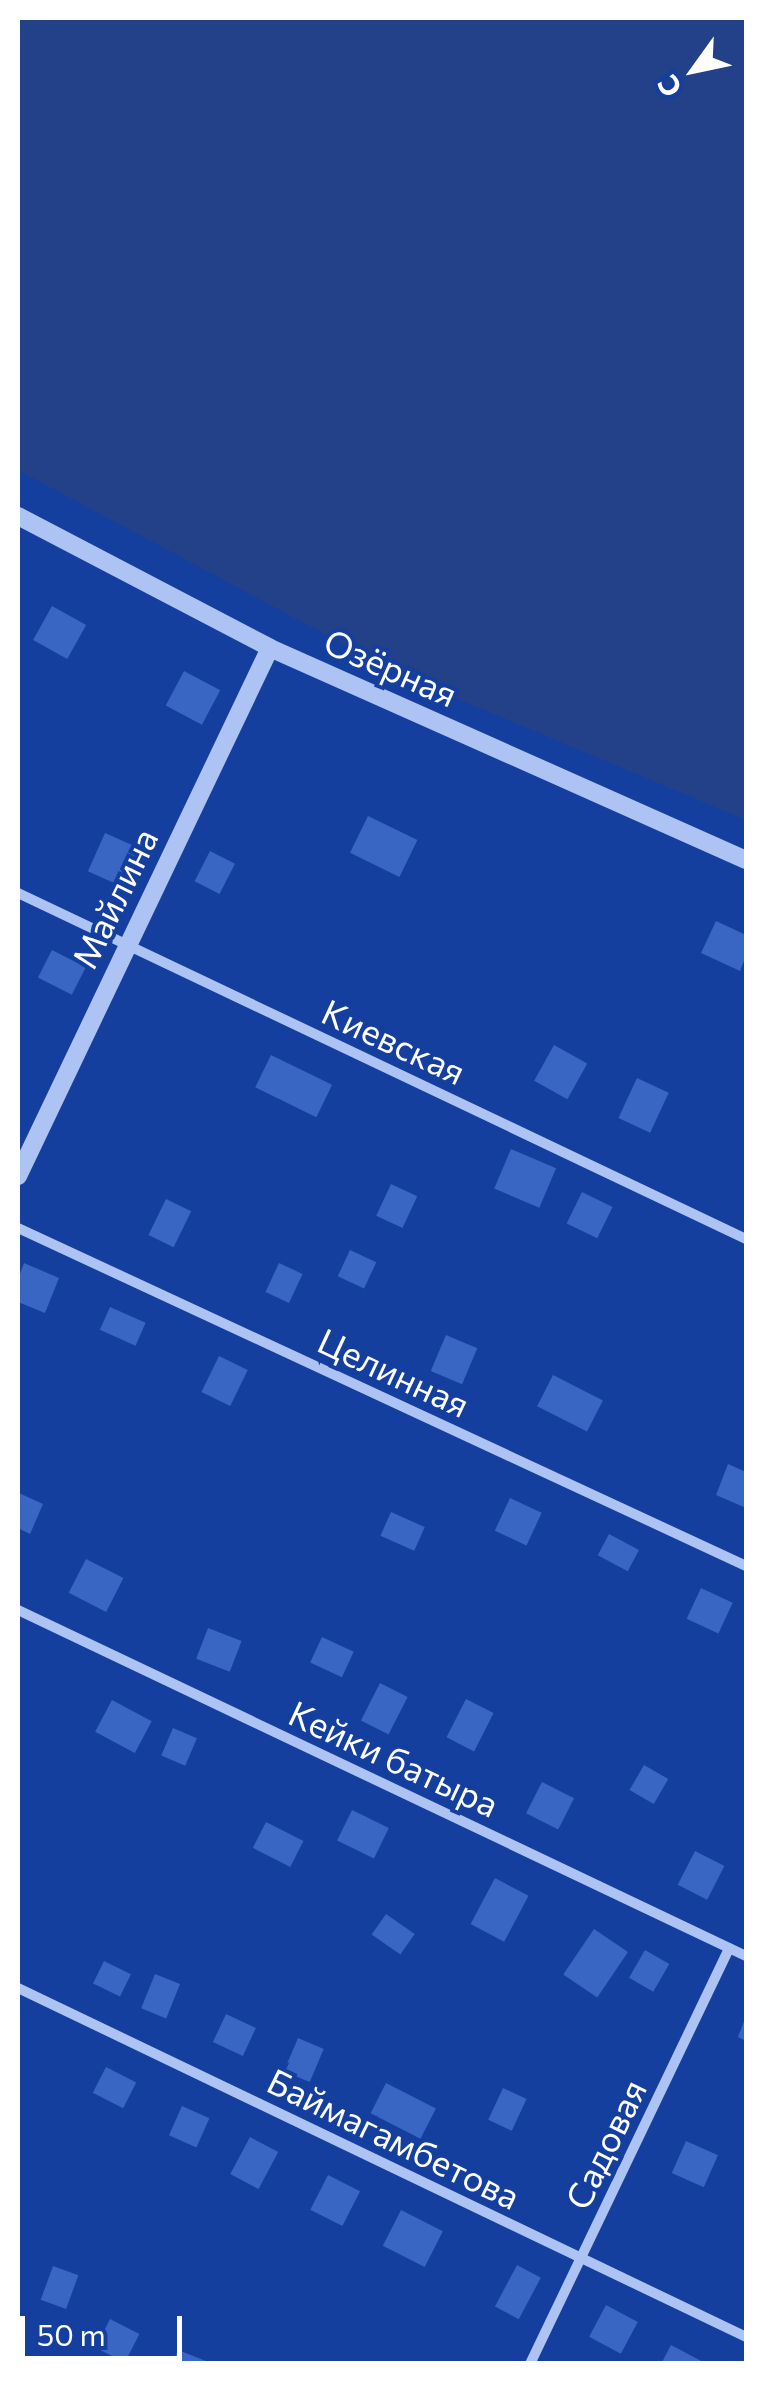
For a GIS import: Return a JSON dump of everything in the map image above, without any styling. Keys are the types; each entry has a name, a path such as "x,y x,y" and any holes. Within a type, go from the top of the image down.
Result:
{"street":[{"name":"Озёрная","path":"18,516 270,648 746,860"},
{"name":"Майлина","path":"18,1176 270,648"},
{"name":"Киевская","path":"18,893 746,1239"},
{"name":"Целинная","path":"18,1228 746,1566"},
{"name":"Кейки батыра","path":"18,1610 746,1956"},
{"name":"Садовая","path":"530,2364 729,1948"},
{"name":"Баймагамбетова","path":"18,1988 746,2337"}],"water":[{"path":"18,18 746,18 746,820 403,676 18,470"}],"building":[{"path":"52,606 86,625 67,659 33,640"},
{"path":"184,671 220,690 202,725 166,705"},
{"path":"368,816 417,840 399,877 350,853"},
{"path":"105,833 139,848 122,886 88,871"},
{"path":"210,851 235,864 220,894 195,881"},
{"path":"716,921 746,935 746,956 740,971 701,953"},
{"path":"52,950 86,967 72,995 38,978"},
{"path":"554,1045 587,1063 567,1099 534,1081"},
{"path":"271,1055 332,1085 316,1117 255,1087"},
{"path":"637,1078 669,1093 650,1133 618,1118"},
{"path":"511,1149 556,1168 539,1208 494,1189"},
{"path":"391,1184 417,1196 402,1228 376,1216"},
{"path":"582,1192 613,1207 597,1238 567,1223"},
{"path":"166,1199 191,1211 174,1247 148,1235"},
{"path":"350,1250 376,1262 364,1289 338,1276"},
{"path":"24,1263 59,1278 45,1313 18,1302 18,1279"},
{"path":"279,1263 303,1274 289,1303 265,1292"},
{"path":"110,1307 146,1323 135,1346 100,1330"},
{"path":"446,1335 477,1348 462,1384 431,1371"},
{"path":"219,1356 248,1370 230,1406 201,1392"},
{"path":"553,1375 603,1400 587,1432 537,1406"},
{"path":"728,1464 746,1472 746,1508 716,1495"},
{"path":"19,1493 43,1504 30,1534 18,1528"},
{"path":"510,1498 542,1513 527,1545 495,1531"},
{"path":"391,1512 425,1527 414,1551 380,1536"},
{"path":"609,1534 639,1550 628,1571 598,1555"},
{"path":"86,1559 123,1578 106,1612 69,1593"},
{"path":"701,1588 733,1603 718,1634 687,1619"},
{"path":"208,1628 242,1641 230,1672 196,1659"},
{"path":"322,1637 354,1652 342,1677 310,1662"},
{"path":"380,1683 408,1697 389,1734 361,1720"},
{"path":"466,1699 494,1713 474,1751 446,1737"},
{"path":"112,1700 152,1721 135,1753 95,1732"},
{"path":"173,1728 197,1738 185,1766 161,1756"},
{"path":"644,1765 668,1779 654,1804 630,1790"},
{"path":"542,1782 574,1798 558,1830 526,1813"},
{"path":"352,1810 389,1828 374,1859 337,1841"},
{"path":"266,1822 303,1841 290,1867 253,1848"},
{"path":"695,1851 724,1866 707,1900 678,1885"},
{"path":"495,1878 529,1896 504,1942 471,1924"},
{"path":"386,1914 415,1934 400,1955 372,1934"},
{"path":"594,1929 628,1952 597,1998 563,1975"},
{"path":"645,1950 669,1964 653,1992 629,1978"},
{"path":"104,1961 131,1974 120,1997 93,1983"},
{"path":"155,1974 180,1984 166,2018 141,2008"},
{"path":"226,2014 256,2028 243,2056 213,2042"},
{"path":"746,2016 746,2041 738,2037"},
{"path":"298,2038 324,2049 310,2082 284,2071"},
{"path":"106,2067 136,2082 123,2108 93,2093"},
{"path":"386,2083 436,2108 420,2139 371,2113"},
{"path":"503,2088 527,2099 512,2131 488,2120"},
{"path":"182,2106 209,2118 196,2147 169,2135"},
{"path":"250,2137 278,2152 259,2189 230,2174"},
{"path":"686,2141 718,2155 704,2187 672,2173"},
{"path":"328,2175 360,2191 342,2226 310,2210"},
{"path":"401,2210 443,2231 425,2267 383,2246"},
{"path":"517,2265 541,2278 519,2319 495,2306"},
{"path":"53,2266 78,2275 66,2309 41,2300"},
{"path":"606,2305 638,2322 621,2354 589,2337"},
{"path":"110,2319 139,2334 125,2362 95,2348"},
{"path":"671,2345 707,2364 661,2364"},
{"path":"178,2350 211,2363 211,2364 172,2364"}]}
